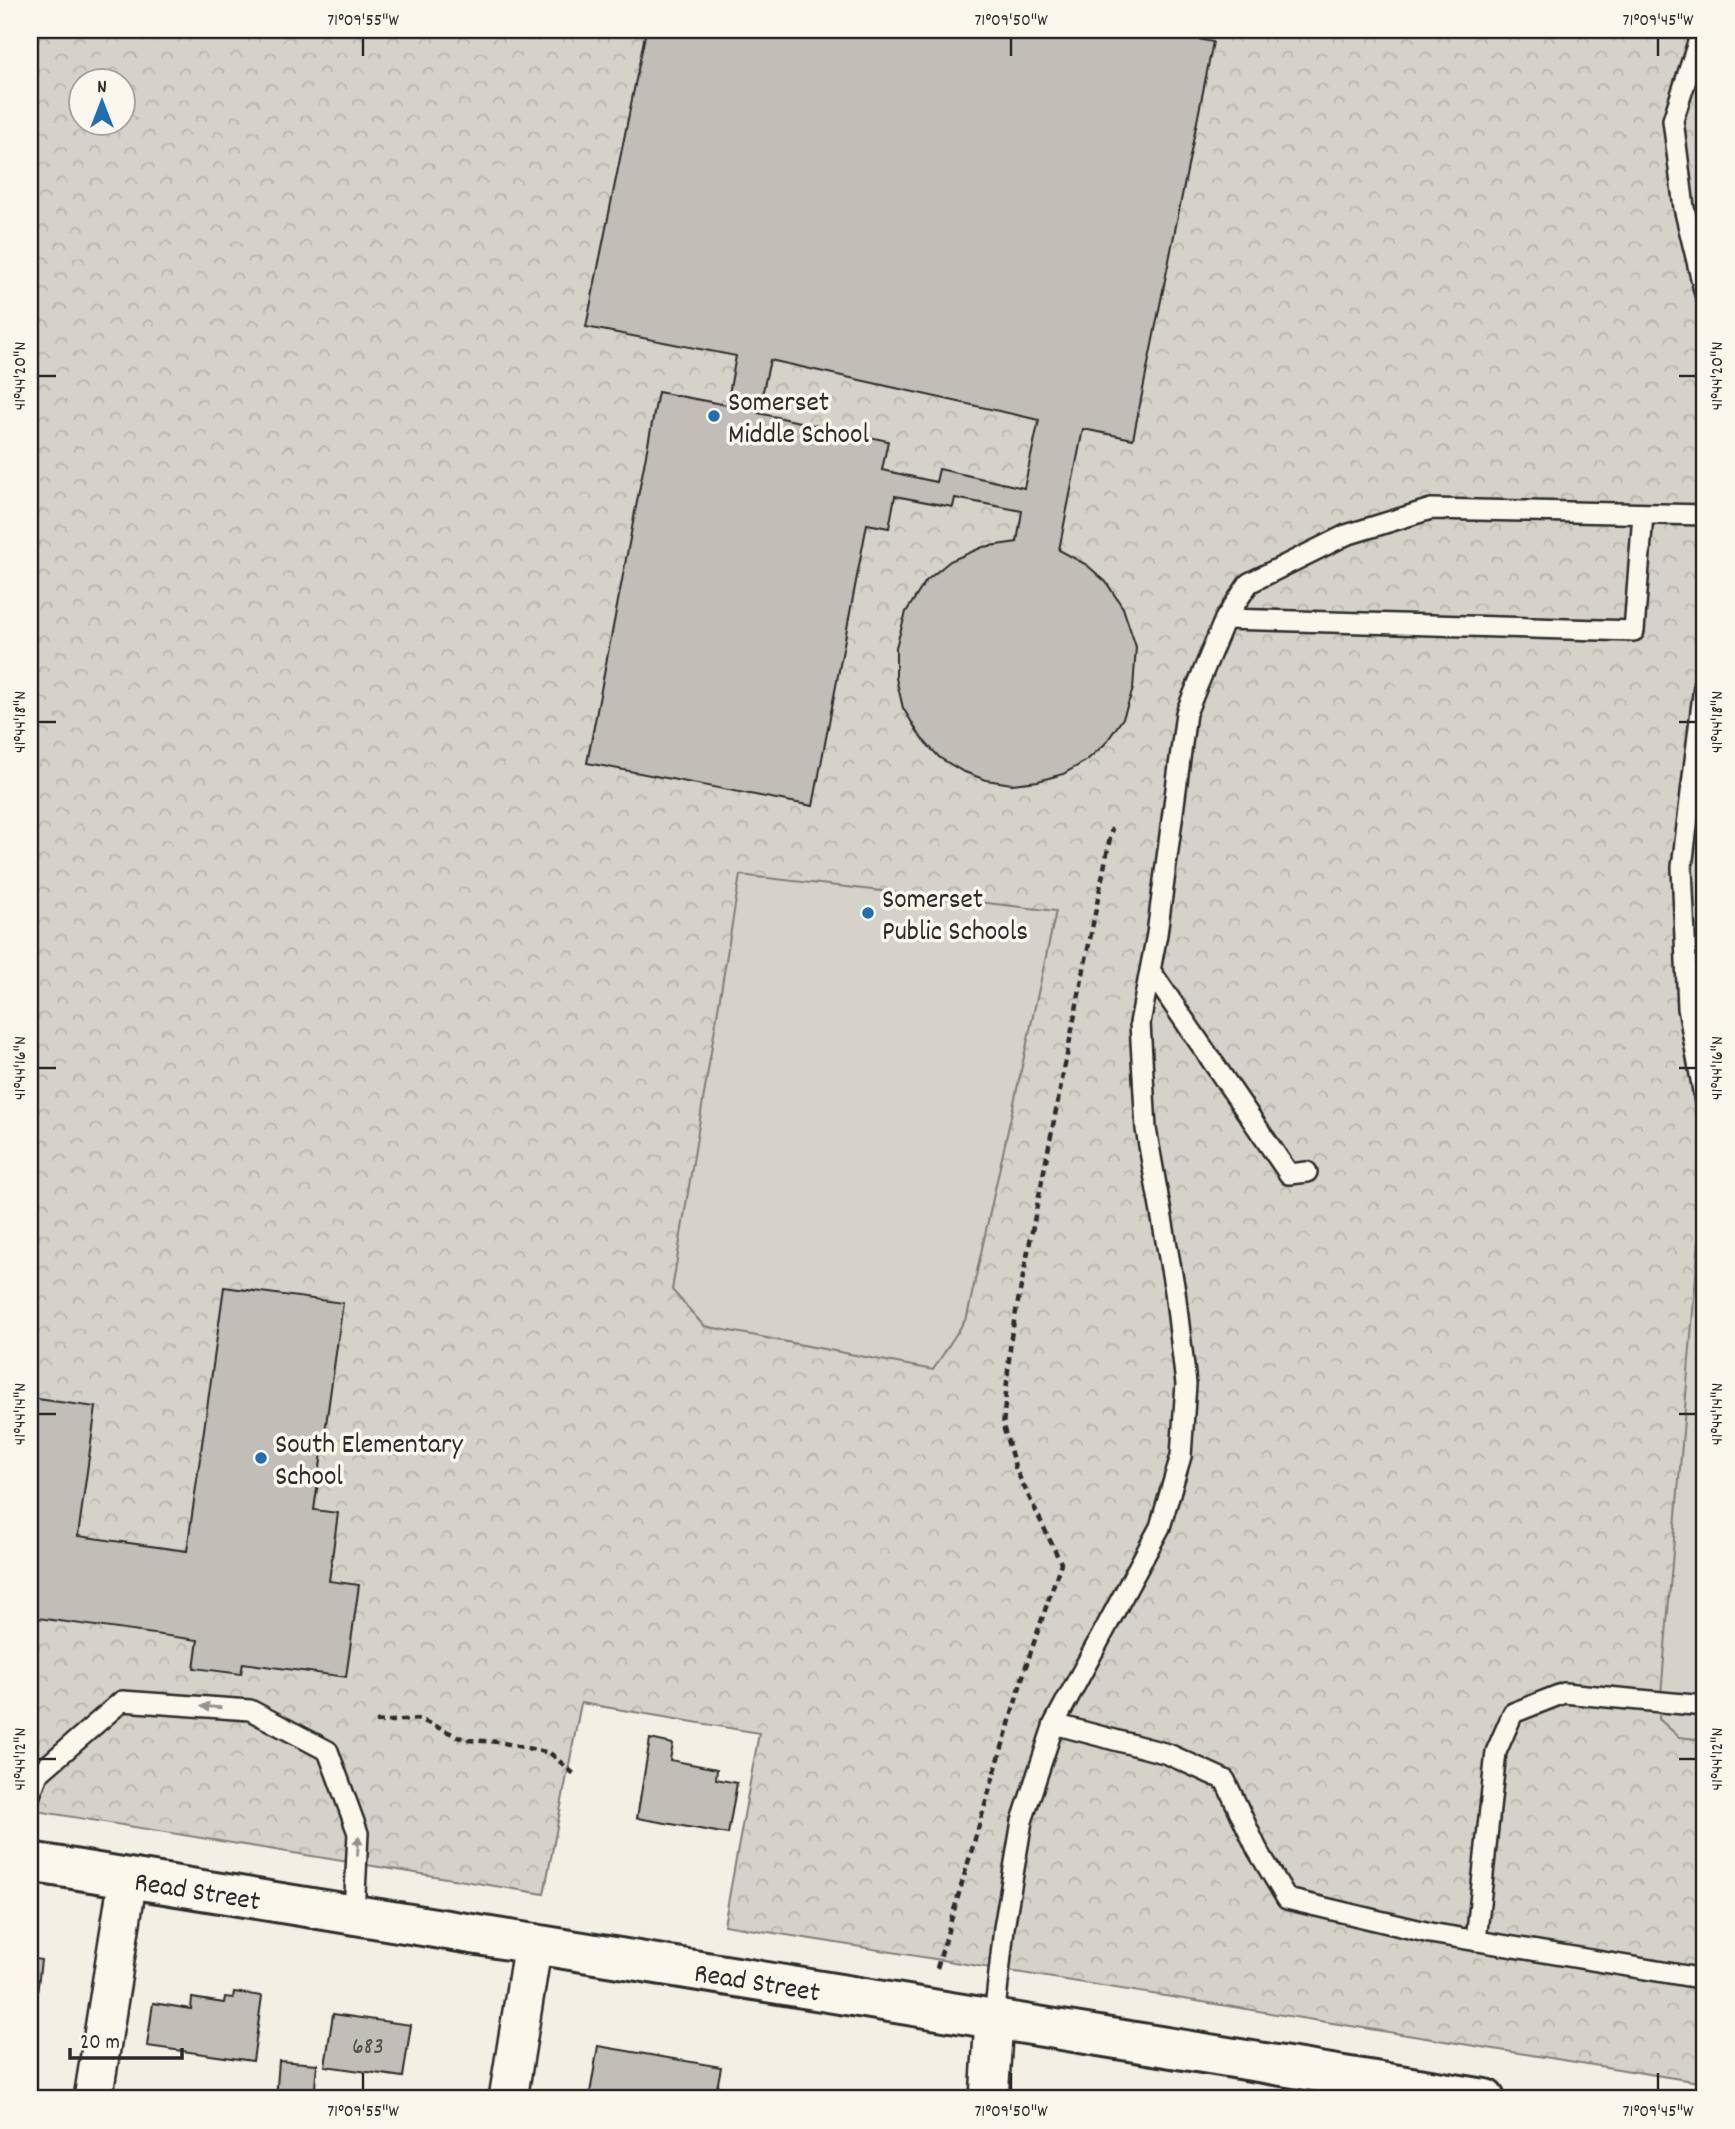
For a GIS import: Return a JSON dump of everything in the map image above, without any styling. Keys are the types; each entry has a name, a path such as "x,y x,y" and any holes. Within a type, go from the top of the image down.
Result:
{"main road":[{"name":"Read Street","path":"30,1862 1485,2099"}],"street":[{"path":"93,2099 128,1878"},
{"path":"508,2099 533,1944"},
{"path":"989,2099 994,2019"}],"lane":[{"path":"1702,30 1673,120 1684,208 1705,293"},
{"path":"994,2019 1004,1928 1022,1821 1054,1724 1160,1527 1181,1456 1186,1384 1175,1291 1146,1129 1140,1023 1150,970 1186,713 1225,619 1249,583 1346,535 1431,509 1705,514"},
{"path":"1225,619 1634,631 1643,514"},
{"path":"1705,678 1682,867 1688,1008 1705,1102"},
{"path":"1150,970 1289,1174 1307,1172"},
{"path":"1476,1941 1496,1752 1513,1713 1564,1693 1705,1706"},
{"path":"30,1795 38,1774 121,1701 250,1710 328,1751 358,1833 354,1914"},
{"path":"1054,1724 1168,1754 1225,1780 1257,1850 1287,1899 1476,1941 1705,1979"}],"path":[{"path":"937,1968 1026,1667 1061,1563 1016,1470 1003,1426 1011,1336 1112,828"},
{"path":"376,1723 419,1719 466,1740 499,1742 550,1753 574,1774"}],"green space":[{"name":"Somerset Public Schools","path":"30,30 1705,30 1705,2083 724,1925 759,1733 581,1703 544,1894 30,1810"},
{"path":"740,875 1056,911 967,1317 933,1370 704,1326 672,1290"},
{"path":"1705,1200 1705,1740 1679,1737 1659,1719 1702,1204"}],"building":[{"name":"Somerset Middle School","path":"646,30 1153,30 1213,42 1133,439 1083,429 1059,550 1087,565 1106,582 1123,608 1136,647 1133,689 1123,718 1105,744 1086,761 1063,774 1012,784 986,780 962,771 940,758 922,739 903,708 896,678 896,647 906,612 926,581 950,561 983,547 1017,542 1022,511 955,498 953,507 895,496 889,528 867,524 813,806 587,763 658,392 727,405 736,356 586,327","holes":["770,360 1039,420 1024,488 939,469 936,482 882,470 888,441 758,413"]},
{"name":"South Elementary School","path":"224,1287 343,1303 314,1510 338,1513 329,1581 359,1585 346,1677 243,1663 241,1674 194,1668 198,1640 30,1617 30,1398 96,1407 78,1536 187,1551"},
{"path":"650,1739 673,1744 670,1760 717,1769 716,1779 737,1783 728,1834 637,1818"},
{"path":"30,1958 41,1960 36,2003 30,2002"},
{"path":"234,1992 262,1996 253,2061 147,2046 153,2003 191,2009 192,1998 224,2003 225,1997 233,1998"},
{"path":"333,2014 411,2025 403,2077 325,2066"},
{"path":"598,2046 721,2067 715,2099 626,2099 590,2093"},
{"path":"279,2061 317,2064 314,2099 276,2099"}],"place":[{"name":"Somerset Middle School","path":"714,416"},
{"name":"Somerset Public Schools","path":"868,913"},
{"name":"South Elementary School","path":"261,1458"}]}
